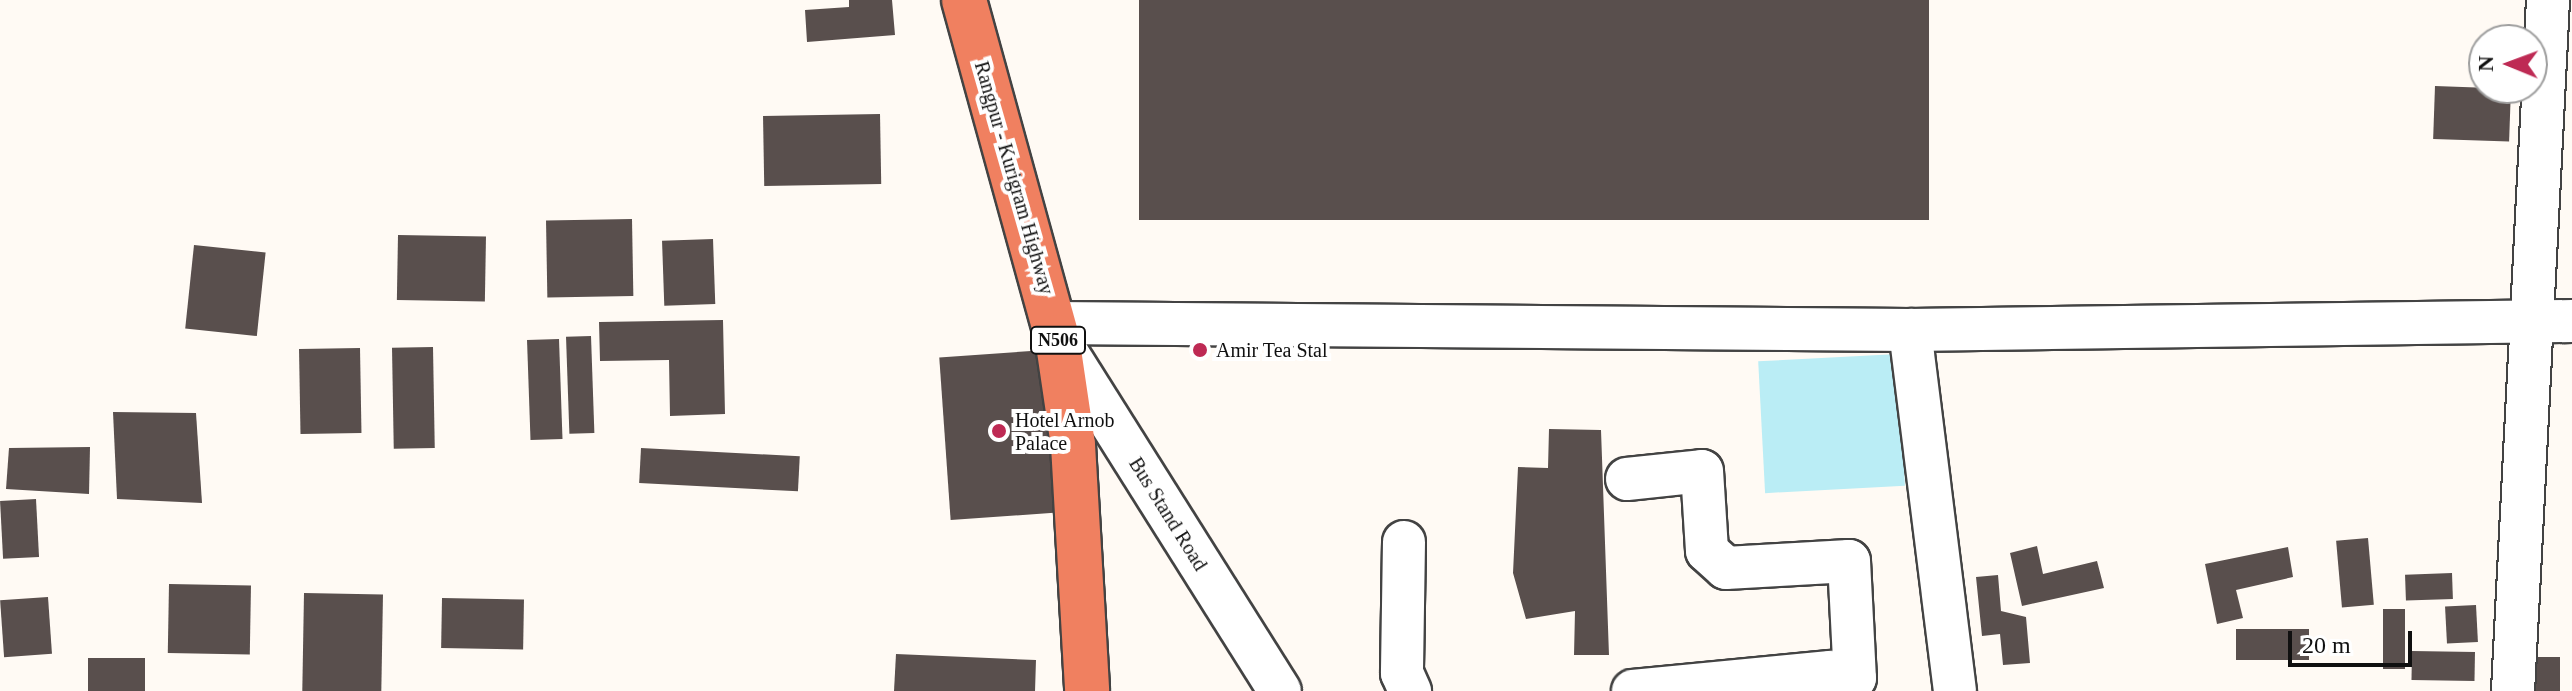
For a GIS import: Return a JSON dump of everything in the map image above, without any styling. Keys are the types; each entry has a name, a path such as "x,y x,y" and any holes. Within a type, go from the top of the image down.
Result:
{"highway":[{"name":"Rangpur - Kurigram Highway","path":"964,0 1055,330 1073,445 1087,691"}],"street":[{"path":"2513,691 2553,321 2548,0"},
{"path":"1055,330 1910,330 2553,321"},
{"name":"Bus Stand Road","path":"1055,330 1280,691"},
{"path":"1910,330 1955,691"},
{"path":"1627,479 1702,471 1707,551 1726,568 1849,561 1855,678 1830,672 1633,691"},
{"path":"1404,542 1402,673 1410,691"}],"water":[{"path":"1898,354 1905,486 1765,493 1758,361"}],"building":[{"path":"849,0 892,0 895,35 807,42 805,10 849,7"},
{"path":"1139,0 1929,0 1929,220 1139,220"},
{"path":"2435,86 2468,87 2468,104 2510,104 2509,142 2433,139"},
{"path":"880,114 881,184 764,186 763,116"},
{"path":"632,219 633,296 547,297 546,221"},
{"path":"398,235 486,237 485,302 397,300"},
{"path":"713,239 715,304 664,306 662,241"},
{"path":"194,245 266,253 257,336 185,329"},
{"path":"723,320 725,414 670,416 669,360 600,361 599,322"},
{"path":"591,336 594,433 569,434 566,337"},
{"path":"559,339 562,439 531,440 527,340"},
{"path":"433,347 435,448 394,449 392,348"},
{"path":"360,348 361,433 300,434 299,349"},
{"name":"Hotel Arnob Palace","path":"1046,350 1057,513 951,520 939,357"},
{"path":"113,412 196,413 202,503 117,499"},
{"path":"1549,429 1601,430 1609,655 1574,655 1575,611 1526,619 1513,573 1518,467 1548,468"},
{"path":"90,447 89,494 6,489 9,448"},
{"path":"641,448 800,456 798,491 639,483"},
{"path":"36,499 39,557 3,559 0,501"},
{"path":"2368,538 2374,605 2342,608 2336,541"},
{"path":"2037,546 2043,574 2097,561 2104,588 2022,606 2010,553"},
{"path":"2288,547 2293,577 2236,590 2243,618 2217,624 2205,564"},
{"path":"2452,573 2453,599 2406,601 2405,575"},
{"path":"1998,575 2001,611 2026,617 2030,663 2003,665 2000,634 1982,636 1976,577"},
{"path":"169,584 251,585 250,654 168,653"},
{"path":"304,593 383,594 381,691 302,691"},
{"path":"48,597 52,654 4,657 0,600"},
{"path":"442,598 524,599 523,649 441,648"},
{"path":"2476,605 2478,642 2447,644 2445,607"},
{"path":"2383,609 2405,609 2405,669 2383,669"},
{"path":"2236,629 2309,629 2309,660 2236,660"},
{"path":"2412,651 2475,652 2474,681 2411,680"},
{"path":"896,654 1036,660 1035,691 894,691"},
{"path":"2526,657 2560,657 2560,691 2526,691"},
{"path":"88,658 145,658 145,691 88,691"}],"place":[{"name":"Amir Tea Stal","path":"1200,350"},
{"name":"Hotel Arnob Palace","path":"999,431"}]}
